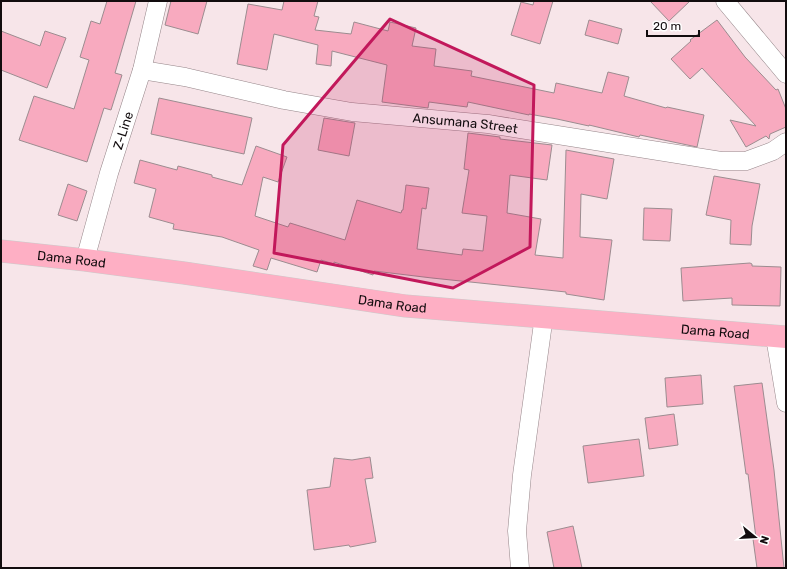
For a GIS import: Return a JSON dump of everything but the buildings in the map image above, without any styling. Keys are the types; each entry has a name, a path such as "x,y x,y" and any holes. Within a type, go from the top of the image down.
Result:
{"highway":[{"name":"Dama Road","path":"1,251 184,273 406,306 544,316 781,337"}],"street":[{"name":"Z-Line","path":"85,260 109,173 142,70 158,1"},
{"path":"725,1 786,74"},
{"name":"Ansumana Street","path":"142,70 185,76 284,100 352,112 488,124 721,161 746,161 773,151 786,142"},
{"path":"520,568 518,531 522,475 544,316"},
{"path":"781,337 786,403"}],"highlighted area":[{"path":"390,19 534,85 530,247 453,288 274,253 283,145"}]}
